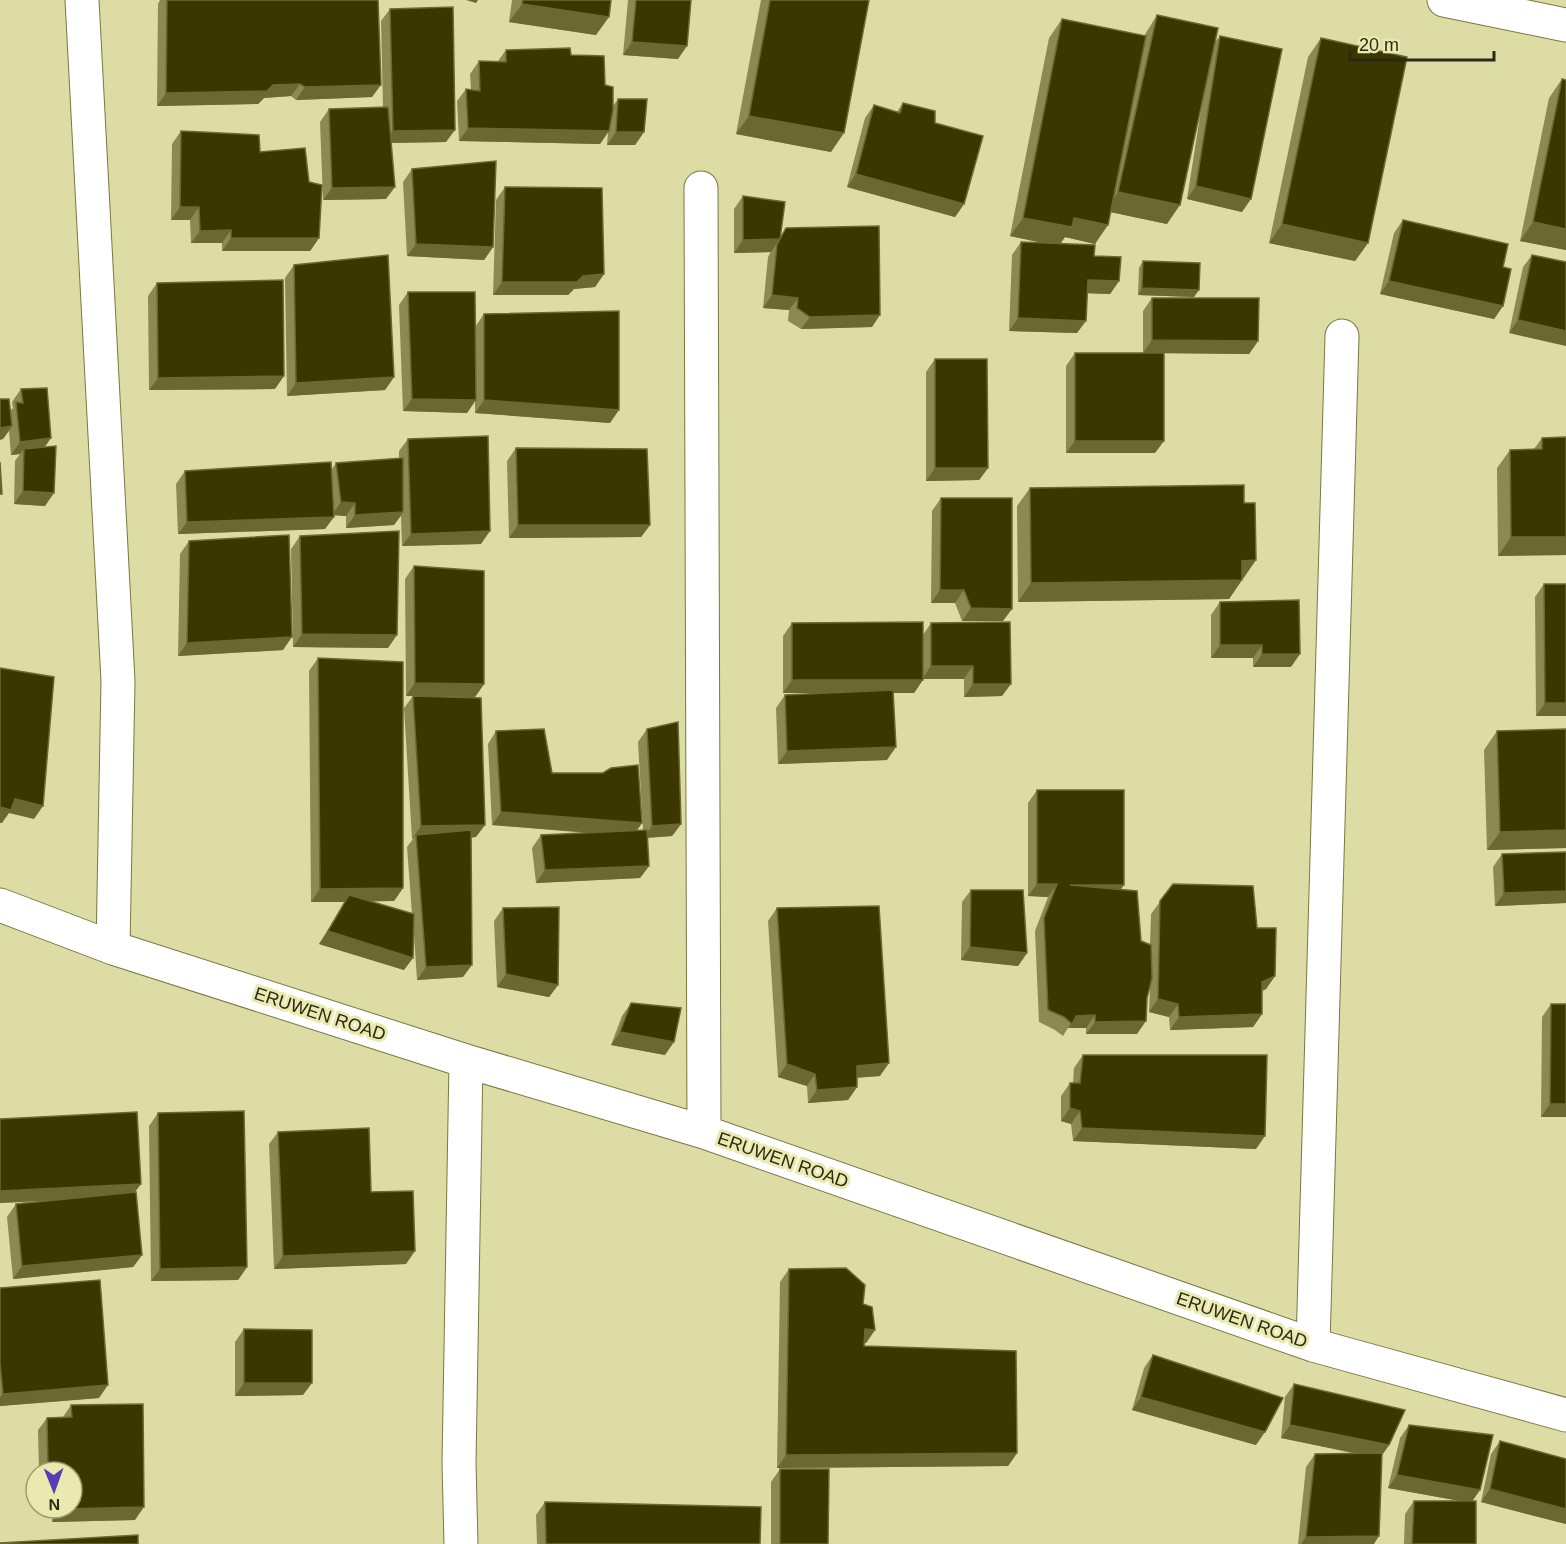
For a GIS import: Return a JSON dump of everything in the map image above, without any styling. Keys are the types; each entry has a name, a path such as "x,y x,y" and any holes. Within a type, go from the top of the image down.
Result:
{"street":[{"path":"82,0 118,681 113,948"},
{"path":"1444,0 1566,25"},
{"path":"701,188 704,1132"},
{"path":"1313,1345 1342,336"},
{"name":"ERUWEN ROAD","path":"0,905 113,948 466,1061 704,1132 1313,1345 1566,1415"},
{"path":"461,1544 459,1463 466,1061"}],"building":[{"path":"167,0 378,0 381,85 305,87 300,84 273,85 267,91 166,93"},
{"path":"523,0 611,0 609,17 522,4"},
{"path":"636,0 691,0 687,46 632,42"},
{"path":"770,0 869,0 844,133 749,116"},
{"path":"453,7 455,130 393,131 390,9"},
{"path":"1157,15 1218,28 1180,205 1118,192"},
{"path":"1062,19 1146,36 1108,225 1074,218 1072,227 1023,218"},
{"path":"1220,36 1282,49 1251,199 1196,186"},
{"path":"1321,38 1407,57 1368,243 1282,224"},
{"path":"570,48 571,55 604,56 605,85 613,87 613,110 609,131 468,128 466,89 480,91 479,61 506,62 506,50"},
{"path":"1562,79 1566,80 1566,229 1533,222"},
{"path":"618,99 647,99 644,132 616,132"},
{"path":"903,103 935,111 935,123 983,136 964,204 856,174 874,105 900,113"},
{"path":"388,107 395,187 332,188 329,109"},
{"path":"181,131 259,135 260,152 305,148 309,182 322,185 319,238 231,238 231,230 200,231 199,207 180,207"},
{"path":"496,161 493,247 416,244 412,169"},
{"path":"505,187 602,188 604,274 583,276 577,282 502,282"},
{"path":"743,196 785,202 780,239 743,240"},
{"path":"1403,220 1508,244 1503,267 1511,269 1503,306 1389,281"},
{"path":"879,226 880,315 810,317 797,308 798,298 772,295 777,245 786,228"},
{"path":"1021,242 1095,245 1094,256 1121,257 1119,281 1088,280 1086,321 1018,318"},
{"path":"388,255 394,377 296,383 294,265"},
{"path":"1532,255 1566,262 1566,331 1518,320"},
{"path":"1143,261 1200,263 1199,290 1142,288"},
{"path":"283,280 284,376 158,378 157,283"},
{"path":"408,292 475,292 476,400 412,399"},
{"path":"1152,298 1259,298 1258,341 1152,340"},
{"path":"619,311 619,410 484,400 484,314"},
{"path":"1075,353 1164,353 1164,441 1075,441"},
{"path":"935,359 987,359 988,468 935,468"},
{"path":"47,388 51,438 20,442 16,402 23,403 21,389"},
{"path":"0,399 9,399 12,426 0,428"},
{"path":"488,436 490,531 411,534 408,439"},
{"path":"1566,437 1566,537 1511,537 1510,450 1542,449 1542,438"},
{"path":"56,446 54,493 23,491 24,449"},
{"path":"516,448 647,449 650,525 518,525"},
{"path":"403,458 403,512 355,515 355,503 341,502 336,463"},
{"path":"0,462 2,494 0,494"},
{"path":"331,462 334,517 187,522 185,471"},
{"path":"1244,485 1244,503 1255,503 1256,560 1242,561 1242,580 1031,583 1030,488"},
{"path":"941,498 1012,498 1012,609 971,608 964,590 940,590"},
{"path":"399,531 397,635 302,634 300,536"},
{"path":"289,535 292,637 187,643 189,541"},
{"path":"414,566 484,571 484,684 415,683"},
{"path":"1544,584 1566,584 1566,703 1545,703"},
{"path":"1299,600 1300,654 1262,654 1262,645 1220,645 1220,602"},
{"path":"923,622 923,680 792,680 792,623"},
{"path":"1010,622 1011,684 973,684 973,666 931,666 931,623"},
{"path":"318,658 403,662 403,888 320,889"},
{"path":"0,668 54,677 43,806 15,799 11,810 0,807"},
{"path":"893,690 896,747 787,751 785,695"},
{"path":"413,696 481,698 485,825 421,826"},
{"path":"678,722 681,824 652,826 647,729"},
{"path":"544,729 552,773 603,773 611,768 638,765 642,823 501,812 496,731"},
{"path":"1566,729 1566,830 1500,832 1497,731"},
{"path":"1037,790 1124,790 1124,885 1070,885 1137,891 1141,941 1151,945 1152,978 1147,998 1146,1021 1095,1022 1095,1015 1076,1016 1072,1024 1064,1017 1048,1010 1044,918 1057,884 1037,884"},
{"path":"471,830 472,965 426,967 416,835"},
{"path":"647,830 649,866 545,870 541,835"},
{"path":"1566,852 1566,891 1504,893 1502,854"},
{"path":"1173,884 1253,886 1257,928 1276,928 1275,976 1262,982 1262,1014 1179,1017 1178,1004 1158,999 1160,901"},
{"path":"971,890 1023,890 1027,953 970,947"},
{"path":"349,895 414,914 413,958 328,931"},
{"path":"879,906 889,1063 857,1066 857,1087 817,1090 815,1074 787,1064 777,908"},
{"path":"559,907 558,985 506,974 503,908"},
{"path":"631,1003 681,1008 674,1042 620,1032"},
{"path":"1551,1004 1566,1004 1566,1104 1550,1104"},
{"path":"1083,1055 1267,1055 1265,1136 1082,1128 1080,1111 1070,1108 1070,1083 1080,1083"},
{"path":"244,1111 247,1267 160,1269 158,1113"},
{"path":"137,1112 141,1184 0,1191 0,1119"},
{"path":"369,1128 371,1192 413,1191 415,1251 283,1256 278,1132"},
{"path":"136,1192 142,1255 22,1266 16,1204"},
{"path":"846,1268 865,1285 863,1304 872,1307 875,1330 865,1329 864,1346 1016,1351 1017,1453 786,1455 789,1269"},
{"path":"100,1280 108,1385 3,1394 0,1363 0,1288"},
{"path":"244,1329 312,1330 312,1383 244,1383"},
{"path":"1153,1355 1283,1398 1265,1432 1141,1397"},
{"path":"1294,1384 1405,1410 1389,1445 1290,1425"},
{"path":"143,1404 144,1507 84,1508 84,1460 48,1460 47,1418 72,1417 71,1405"},
{"path":"1409,1425 1493,1435 1480,1490 1397,1475"},
{"path":"1500,1441 1566,1459 1566,1509 1490,1489"},
{"path":"1382,1453 1379,1536 1306,1537 1315,1454"},
{"path":"780,1469 829,1469 828,1544 780,1544"},
{"path":"1414,1501 1476,1501 1476,1544 1412,1544"},
{"path":"545,1502 761,1507 760,1544 546,1544"},
{"path":"138,1535 138,1544 0,1544 0,1543"}]}
